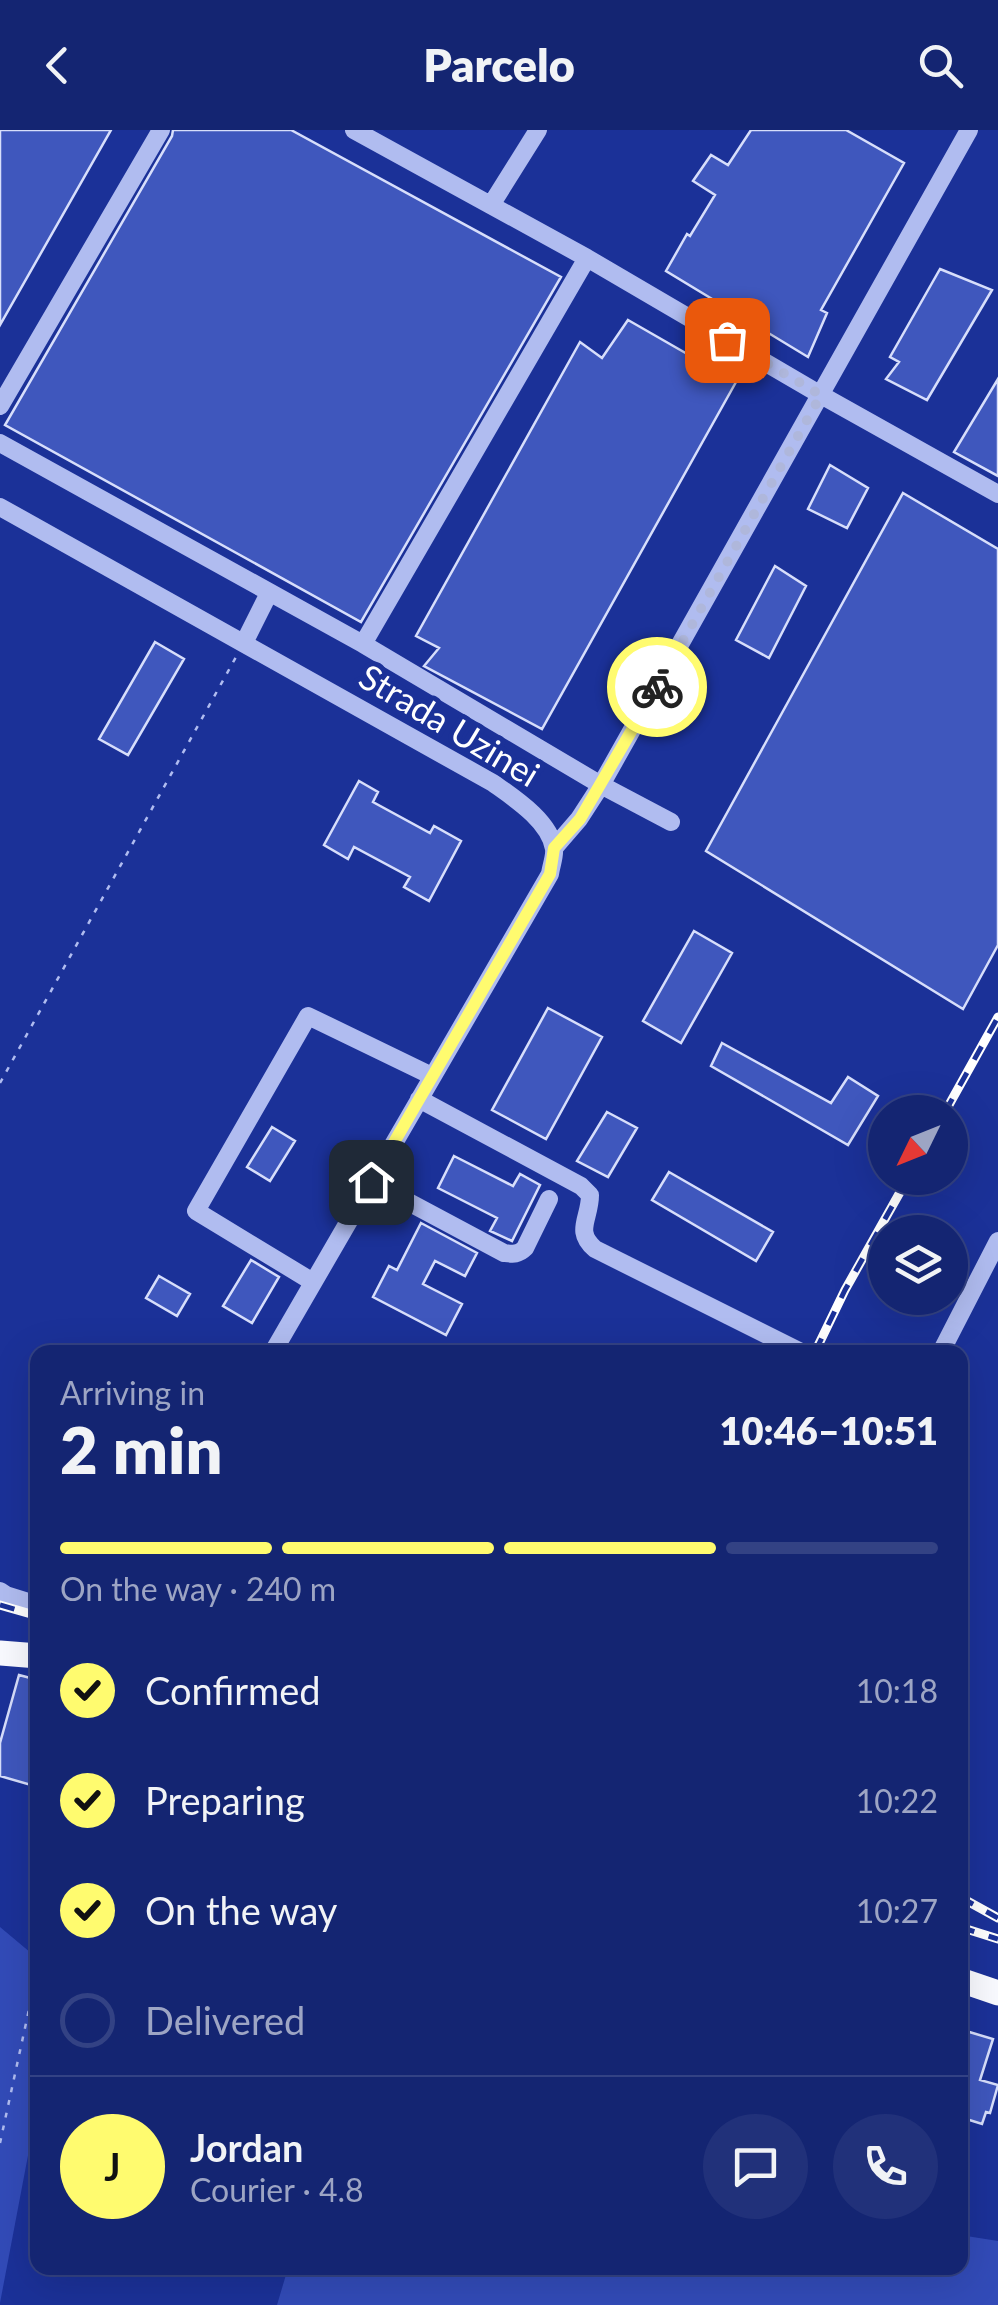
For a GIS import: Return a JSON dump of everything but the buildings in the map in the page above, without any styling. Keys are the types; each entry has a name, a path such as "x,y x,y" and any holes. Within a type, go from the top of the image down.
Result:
{"main road":[{"path":"0,1653 30,1655"},
{"path":"968,1983 998,1993"}],"street":[{"path":"0,406 161,130"},
{"path":"354,130 587,258 998,494"},
{"path":"492,205 538,130"},
{"path":"278,1345 550,874 554,848 580,819 601,785 969,130"},
{"path":"363,644 587,258"},
{"path":"0,443 363,644 601,785 672,822"},
{"name":"Strada Uzinei","path":"0,507 493,783 542,824 554,848"},
{"path":"244,643 269,593"},
{"path":"313,1282 196,1211 308,1016 432,1076"},
{"path":"419,1099 581,1186 590,1196 583,1228 586,1241 595,1249 788,1345"},
{"path":"371,1182 504,1253 514,1254 525,1248 549,1199"},
{"path":"945,1345 998,1241"},
{"path":"0,1591 30,1602"}],"path":[{"path":"0,1083 244,643"},
{"path":"0,2143 30,2005"}],"shaded area":[{"path":"0,1927 30,1952 30,2145 0,2303"},
{"path":"968,2236 998,2241 998,2305 277,2305 286,2275 968,2275"}],"railway":[{"path":"954,1095 998,1017"},
{"path":"818,1345 898,1195"},
{"path":"0,1605 30,1614"},
{"path":"968,1901 998,1918"},
{"path":"968,1930 998,1939"}],"way so far":[{"path":"657,687 821,395 727,340"}],"route":[{"path":"371,1182 550,874 554,848 580,819 657,687"}]}
